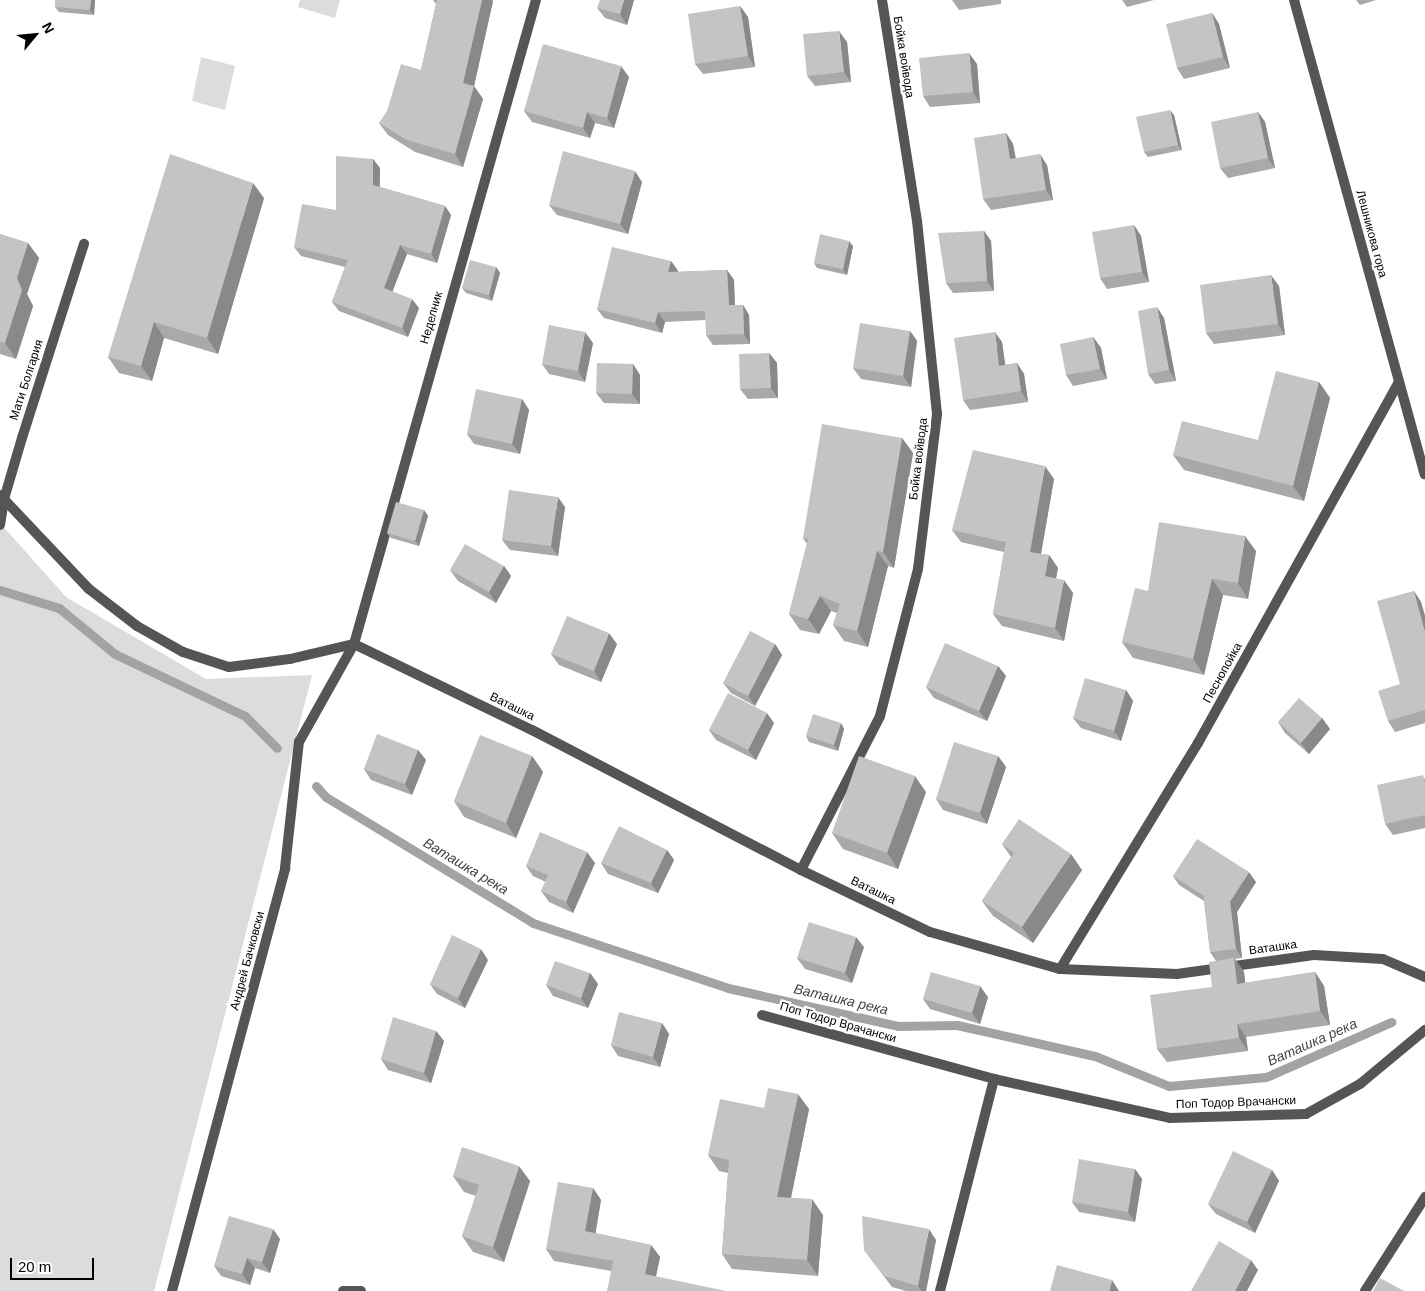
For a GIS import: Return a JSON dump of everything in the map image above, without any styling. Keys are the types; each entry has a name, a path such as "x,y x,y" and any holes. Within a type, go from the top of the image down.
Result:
{"street":[{"name":"Неделник","path":"354,644 536,0"},
{"name":"Бойка войвода","path":"801,870 880,716 918,569 937,414 917,221 882,0"},
{"name":"Лешникова гора","path":"1294,0 1398,383 1425,474"},
{"name":"Мати Болгария","path":"0,526 2,497 84,244"},
{"name":"Песнопойка","path":"1060,970 1198,743 1398,383"},
{"path":"2,497 88,589 137,626 182,652 229,667 290,658 354,644"},
{"name":"Ваташка","path":"354,644 532,730 801,870 930,932 1060,970 1177,974 1314,955 1383,959 1425,977"},
{"name":"Андрей Бачковски","path":"172,1291 286,868 299,742 354,644"},
{"name":"Поп Тодор Врачански","path":"762,1015 994,1079 1170,1118 1306,1114 1360,1084 1425,1030"},
{"path":"940,1291 994,1079"},
{"path":"1365,1291 1425,1197"},
{"path":"343,1291 361,1291"}],"shaded area":[{"path":"300,0 340,0 335,18 298,7"},
{"path":"201,57 235,66 225,110 192,101"},
{"path":"0,523 66,597 206,679 312,675 154,1291 0,1291"}],"building":[{"path":"55,0 91,0 90,10 55,7"},
{"path":"437,0 482,0 463,83 474,86 455,154 407,140 379,123 387,111 401,64 421,70"},
{"path":"600,0 624,0 620,14 597,8"},
{"path":"740,6 748,56 695,64 688,14"},
{"path":"1212,13 1223,57 1177,68 1166,24"},
{"path":"839,31 844,72 807,76 803,34"},
{"path":"543,44 621,66 607,118 587,112 583,128 524,111"},
{"path":"969,53 973,92 923,96 919,58"},
{"path":"1170,110 1178,145 1144,152 1136,117"},
{"path":"1258,112 1268,158 1220,168 1211,122"},
{"path":"1006,133 1010,159 1040,154 1046,190 983,199 974,138"},
{"path":"563,151 635,171 620,224 549,205"},
{"path":"170,154 253,183 207,338 154,322 141,366 108,357"},
{"path":"336,156 373,159 373,185 445,206 431,254 400,245 384,288 412,299 402,328 332,302 348,260 294,247 302,204 336,210"},
{"path":"1134,225 1142,272 1100,278 1092,232"},
{"path":"984,231 987,281 946,283 938,233"},
{"path":"0,234 28,243 17,278 22,290 5,343 0,342"},
{"path":"820,234 849,241 843,269 814,263"},
{"path":"612,247 671,261 668,272 727,270 729,305 743,305 744,334 706,335 705,311 658,312 655,323 597,309"},
{"path":"470,260 496,267 489,295 462,288"},
{"path":"1271,275 1278,324 1206,333 1200,285"},
{"path":"1157,307 1169,370 1148,374 1138,311"},
{"path":"860,323 910,331 903,376 853,368"},
{"path":"549,325 585,332 578,371 542,364"},
{"path":"995,332 999,366 1017,363 1021,391 963,400 954,338"},
{"path":"1093,337 1100,369 1066,375 1060,344"},
{"path":"769,353 771,388 740,389 739,354"},
{"path":"597,363 633,364 632,394 596,393"},
{"path":"1276,371 1319,382 1293,486 1173,455 1182,421 1258,440"},
{"path":"476,389 522,399 512,444 467,434"},
{"path":"822,424 902,438 883,552 877,551 857,631 833,625 840,604 820,596 808,619 789,614 808,539 803,538"},
{"path":"973,450 1045,466 1030,552 1049,555 1045,576 1064,580 1055,628 993,614 1006,542 952,530"},
{"path":"509,490 558,497 551,546 502,540"},
{"path":"396,502 424,510 415,541 387,533"},
{"path":"1159,522 1245,536 1238,583 1212,579 1193,659 1122,642 1135,588 1148,591"},
{"path":"465,544 504,566 489,592 450,570"},
{"path":"1414,591 1425,632 1425,710 1388,721 1378,691 1400,684 1377,601"},
{"path":"567,616 609,633 594,671 551,654"},
{"path":"750,631 775,644 748,696 723,683"},
{"path":"945,643 998,666 979,711 926,687"},
{"path":"1085,678 1126,690 1114,731 1073,718"},
{"path":"728,693 767,713 748,750 709,730"},
{"path":"1299,698 1322,718 1301,743 1278,722"},
{"path":"813,714 841,723 834,745 806,736"},
{"path":"377,734 418,750 405,784 364,769"},
{"path":"480,735 532,756 506,823 454,801"},
{"path":"954,742 998,756 980,813 936,799"},
{"path":"859,756 915,776 887,853 832,833"},
{"path":"1423,775 1425,783 1425,815 1385,824 1377,785"},
{"path":"1019,819 1071,854 1022,927 982,901 1014,853 1002,844"},
{"path":"619,826 667,850 651,883 601,863"},
{"path":"540,832 587,852 566,902 541,891 548,875 526,866"},
{"path":"1197,839 1249,872 1230,902 1236,949 1210,952 1204,896 1173,876"},
{"path":"809,922 856,937 845,973 797,958"},
{"path":"452,935 481,949 458,998 430,984"},
{"path":"1234,958 1237,984 1315,972 1320,1011 1237,1024 1239,1038 1157,1049 1150,995 1212,987 1209,962"},
{"path":"555,961 590,973 581,998 546,985"},
{"path":"931,972 980,986 972,1013 923,999"},
{"path":"619,1012 662,1023 653,1057 611,1045"},
{"path":"393,1017 436,1031 424,1073 381,1059"},
{"path":"768,1088 798,1094 777,1197 812,1199 807,1260 722,1254 729,1160 708,1155 720,1099 764,1108"},
{"path":"462,1147 519,1166 493,1247 462,1236 479,1185 453,1176"},
{"path":"1233,1151 1272,1170 1247,1222 1208,1204"},
{"path":"1079,1159 1135,1169 1128,1212 1072,1202"},
{"path":"558,1182 593,1188 585,1231 651,1245 645,1274 726,1291 607,1291 613,1261 546,1249"},
{"path":"229,1216 273,1229 262,1262 247,1258 242,1274 214,1266"},
{"path":"862,1216 929,1229 918,1286 884,1276 864,1250"},
{"path":"1219,1241 1251,1260 1235,1291 1191,1291"},
{"path":"1057,1265 1112,1280 1109,1291 1050,1291"},
{"path":"1380,1278 1404,1291 1373,1291"}],"waterway":[{"name":"Ваташка река","path":"0,590 59,608 115,654 245,716 277,748"},
{"name":"Ваташка река","path":"316,786 326,797 533,923 728,988 898,1026 957,1025 1095,1056 1169,1086 1266,1077 1391,1022"}]}
